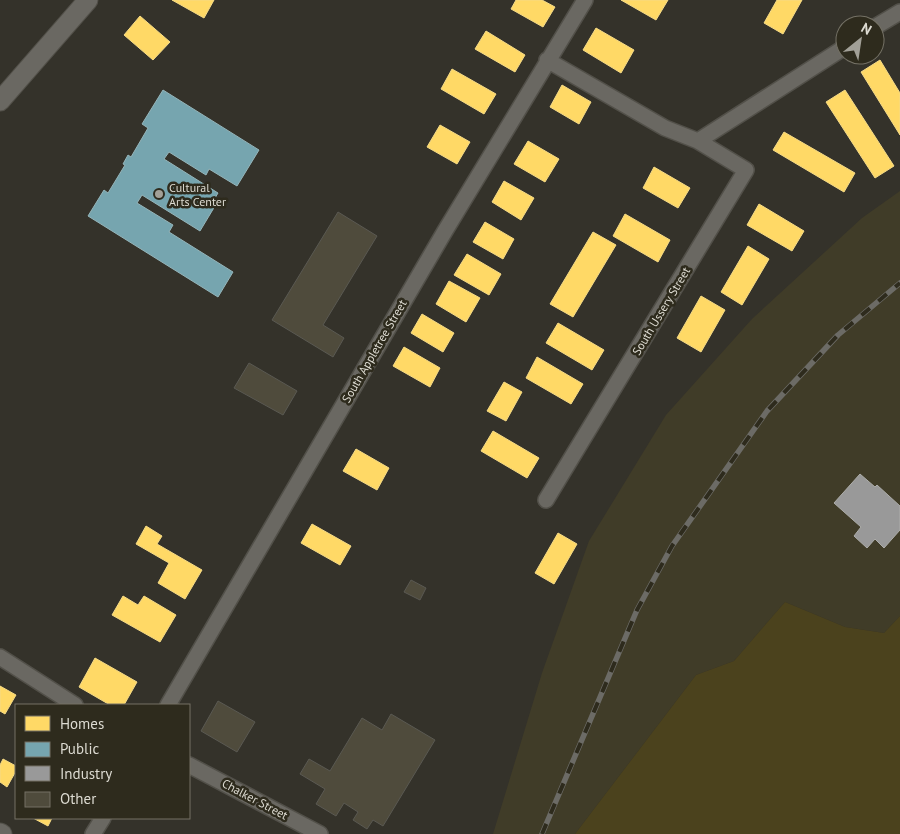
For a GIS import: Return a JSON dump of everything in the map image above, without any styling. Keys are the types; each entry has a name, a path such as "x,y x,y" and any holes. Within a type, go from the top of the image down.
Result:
{"street":[{"path":"0,101 88,0"},
{"name":"South Appletree Street","path":"169,704 445,231 585,0"},
{"path":"885,21 900,12"},
{"path":"698,141 835,52"},
{"name":"South Ussery Street","path":"546,500 746,170 698,141 665,128 547,60"},
{"path":"0,657 73,704"},
{"name":"Chalker Street","path":"190,766 320,834"},
{"path":"93,834 101,819"}],"shaded area":[{"path":"900,191 900,616 884,633 845,627 785,602 734,661 696,675 575,834 493,834 542,673 589,541 666,415 752,319 862,218"},
{"path":"785,602 845,627 884,633 900,616 900,834 575,834 696,675 734,661"}],"building: Homes":[{"path":"172,0 214,0 204,18"},
{"path":"516,0 542,0 555,7 543,27 511,9"},
{"path":"621,0 668,0 656,20"},
{"path":"777,0 802,0 783,34 764,23"},
{"path":"140,16 170,42 153,60 124,35"},
{"path":"596,28 634,50 621,73 583,50"},
{"path":"486,31 525,55 515,72 475,49"},
{"path":"872,65 883,65 900,93 900,135 861,72"},
{"path":"452,69 496,94 484,114 441,89"},
{"path":"562,85 591,102 579,124 550,107"},
{"path":"845,90 894,166 875,178 826,102"},
{"path":"440,125 470,142 457,164 427,147"},
{"path":"784,132 855,173 844,192 773,150"},
{"path":"528,141 559,159 545,182 514,164"},
{"path":"654,167 690,188 678,208 643,188"},
{"path":"504,181 534,198 521,220 492,202"},
{"path":"759,204 804,231 792,251 747,225"},
{"path":"625,214 670,240 658,262 613,236"},
{"path":"485,222 514,239 503,259 473,242"},
{"path":"593,232 616,245 573,317 550,304"},
{"path":"748,246 769,259 742,305 721,292"},
{"path":"467,254 501,274 489,295 454,275"},
{"path":"449,281 480,298 466,322 436,304"},
{"path":"701,296 725,310 701,352 677,338"},
{"path":"422,314 454,333 443,352 411,333"},
{"path":"558,323 604,350 592,370 546,343"},
{"path":"404,347 440,368 430,387 393,366"},
{"path":"537,357 583,384 571,404 526,378"},
{"path":"504,382 522,392 506,421 487,411"},
{"path":"493,431 539,458 527,478 481,451"},
{"path":"356,449 389,468 377,490 343,471"},
{"path":"312,524 351,546 340,565 301,543"},
{"path":"146,526 162,536 157,544 202,570 185,599 158,583 169,563 136,544"},
{"path":"558,533 577,544 554,584 535,573"},
{"path":"123,596 138,605 144,596 176,615 160,642 112,615"},
{"path":"95,658 137,682 125,704 108,704 79,687"},
{"path":"0,686 16,695 5,714 0,711"},
{"path":"3,759 15,765 15,773 7,787 0,782 0,765"},
{"path":"35,819 52,819 48,826"}],"building: Public":[{"name":"Cultural Arts Center","path":"163,90 259,150 237,186 209,169 206,175 169,152 164,159 218,193 215,198 218,201 200,231 142,195 137,203 173,225 169,232 233,272 218,297 88,216 104,190 108,193 125,165 123,164 128,155 131,157 148,128 142,124"}],"building: Industry":[{"path":"860,474 875,487 877,485 900,506 900,530 884,548 875,539 867,548 854,536 861,527 834,503"}],"building: Other":[{"path":"338,212 377,236 323,325 344,338 333,357 272,320"},
{"path":"249,363 297,391 283,415 234,388"},
{"path":"411,580 426,588 420,600 404,592"},
{"path":"218,701 255,722 237,752 201,731"},
{"path":"391,714 435,740 383,826 373,820 367,829 353,820 358,812 344,803 336,816 316,804 325,789 300,774 309,759 330,771 362,718 382,730"}],"railway":[{"path":"542,834 637,610 672,546 767,411 838,335 900,283"}],"place":[{"name":"Cultural Arts Center","path":"159,194"}]}
